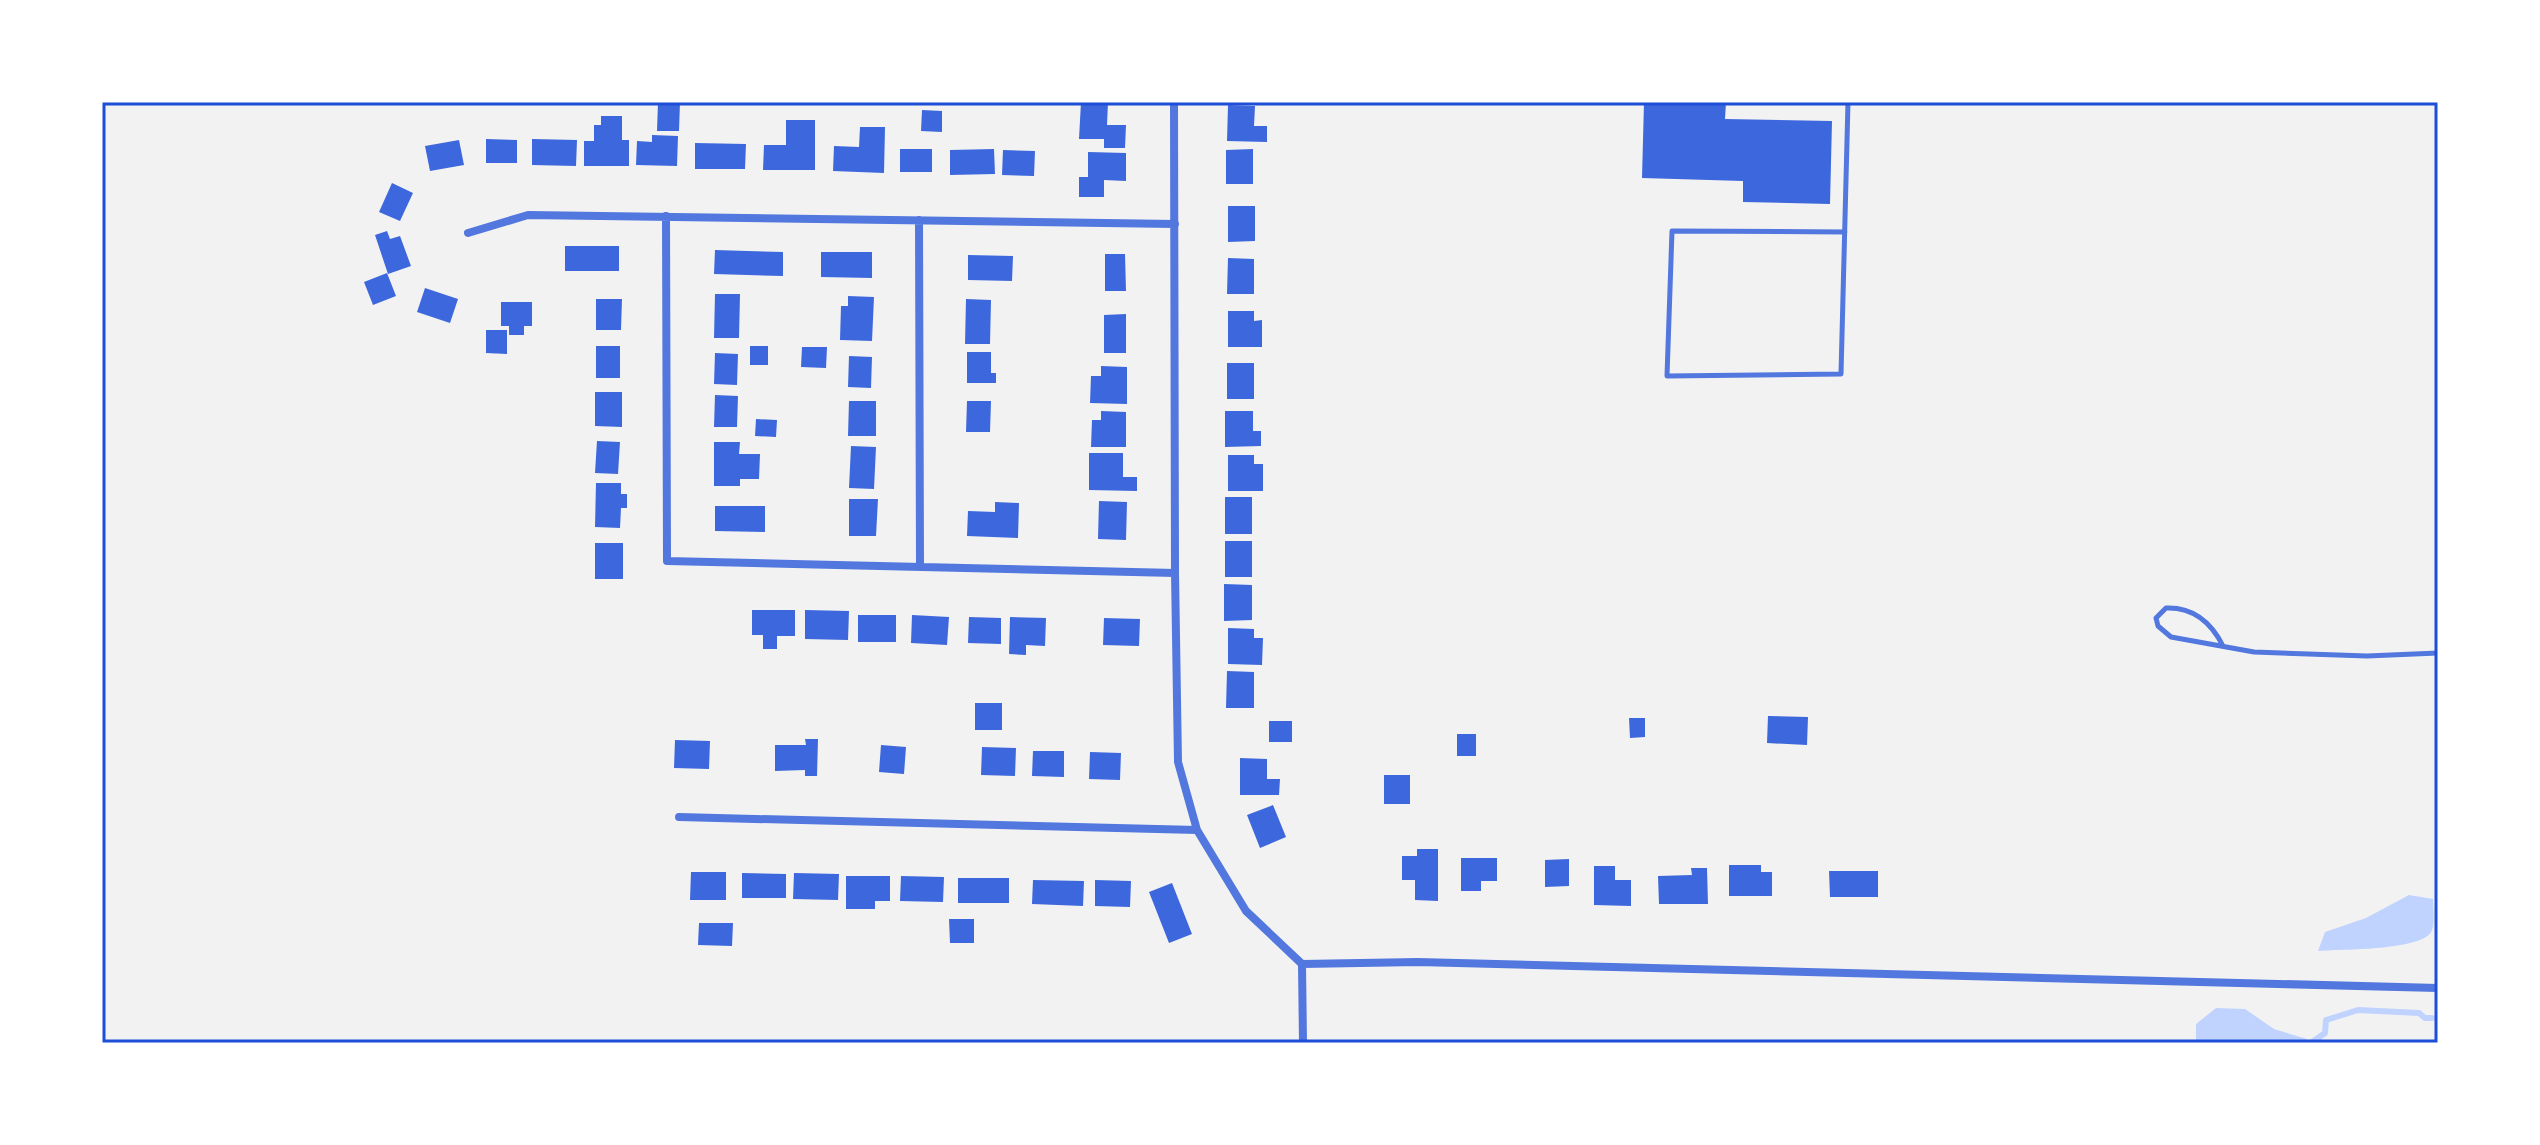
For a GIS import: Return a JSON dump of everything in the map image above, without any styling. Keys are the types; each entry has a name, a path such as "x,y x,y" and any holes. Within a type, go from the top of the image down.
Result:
{"street":[{"path":"1174,102 1178,762 1197,830 1246,911 1302,964 1418,962 2438,988"},
{"path":"468,233 528,215 1175,224"},
{"path":"666,216 667,561 1175,573"},
{"path":"919,220 920,567"},
{"path":"679,817 1197,830"},
{"path":"1302,964 1303,1043"}],"lane":[{"path":"1845,232 1672,231 1667,376 1841,374 1845,232 1848,102"},
{"path":"2223,646 2210,625 2191,611 2166,608 2156,618 2158,626 2171,637 2254,652 2328,656 2438,653"}],"water":[{"path":"2409,895 2433,899 2433,927 2426,937 2399,945 2318,951 2325,932 2366,918"},
{"path":"2216,1008 2245,1009 2274,1029 2307,1039 2309,1043 2196,1043 2196,1024"}],"building":[{"path":"658,102 680,102 679,131 657,131"},
{"path":"1081,102 1108,102 1107,125 1126,125 1125,148 1104,148 1104,139 1079,139"},
{"path":"1644,102 1726,102 1725,119 1832,121 1830,204 1743,202 1743,181 1642,178"},
{"path":"1228,105 1255,106 1254,126 1267,126 1267,142 1227,141"},
{"path":"922,110 942,111 942,132 921,131"},
{"path":"601,116 622,116 622,140 629,140 629,166 584,166 584,141 594,141 594,125 601,125"},
{"path":"786,120 815,120 815,170 763,170 764,145 786,145"},
{"path":"860,127 885,127 884,173 833,171 834,146 859,147"},
{"path":"652,135 678,136 677,166 636,165 637,141 652,142"},
{"path":"486,139 517,140 517,163 486,163"},
{"path":"532,139 577,140 576,166 532,165"},
{"path":"459,140 464,165 430,171 425,146"},
{"path":"695,143 746,144 745,169 695,169"},
{"path":"900,149 932,149 932,172 900,172"},
{"path":"994,149 995,174 950,175 950,150"},
{"path":"1253,149 1253,184 1226,184 1226,150"},
{"path":"1003,150 1035,151 1034,176 1002,175"},
{"path":"1088,152 1126,153 1126,181 1104,180 1104,197 1079,197 1079,177 1088,177"},
{"path":"392,183 413,193 400,221 379,212"},
{"path":"1228,206 1255,206 1255,241 1228,242"},
{"path":"387,231 390,239 400,236 411,266 388,274 375,235"},
{"path":"565,246 619,246 619,271 565,271"},
{"path":"715,250 783,252 783,276 714,274"},
{"path":"821,252 872,252 872,278 821,277"},
{"path":"1105,254 1125,254 1126,291 1105,291"},
{"path":"968,255 1013,256 1012,281 968,280"},
{"path":"1228,258 1254,259 1254,294 1227,294"},
{"path":"387,273 396,296 373,305 364,282"},
{"path":"425,288 458,299 450,323 417,312"},
{"path":"715,294 740,294 739,338 714,338"},
{"path":"848,296 874,297 872,341 840,340 841,306 848,306"},
{"path":"596,299 622,299 621,330 596,330"},
{"path":"966,299 991,300 990,344 965,344"},
{"path":"501,302 532,302 532,326 524,326 524,335 509,335 509,326 501,326"},
{"path":"1228,311 1254,311 1254,321 1262,320 1262,347 1228,347"},
{"path":"1126,314 1126,353 1104,353 1104,315"},
{"path":"486,330 507,330 507,354 486,353"},
{"path":"596,346 620,346 620,378 596,378"},
{"path":"750,346 768,346 768,365 750,365"},
{"path":"802,347 827,347 826,368 801,367"},
{"path":"967,352 991,352 991,373 996,373 996,383 967,383"},
{"path":"715,353 738,354 737,385 714,384"},
{"path":"849,356 872,357 871,388 848,387"},
{"path":"1227,363 1254,363 1254,399 1227,399"},
{"path":"1101,366 1127,367 1127,404 1090,403 1091,376 1101,376"},
{"path":"595,392 622,392 622,427 595,426"},
{"path":"715,395 738,396 737,427 714,427"},
{"path":"849,401 876,401 876,436 848,436"},
{"path":"967,401 991,401 990,432 966,432"},
{"path":"1101,411 1126,412 1126,447 1091,447 1092,420 1101,420"},
{"path":"1225,411 1253,411 1253,431 1261,431 1261,446 1225,447"},
{"path":"756,419 777,420 776,437 755,436"},
{"path":"597,441 620,442 618,474 595,473"},
{"path":"714,442 740,442 739,454 760,454 759,479 740,479 740,486 714,486"},
{"path":"851,446 876,447 874,489 849,488"},
{"path":"1089,453 1123,453 1123,477 1137,477 1137,491 1089,490"},
{"path":"1228,455 1254,455 1254,464 1263,464 1263,491 1228,491"},
{"path":"596,483 621,483 621,494 627,494 627,508 621,508 620,528 595,527"},
{"path":"1225,497 1252,497 1252,534 1225,534"},
{"path":"849,499 878,499 876,536 849,536"},
{"path":"1099,501 1127,502 1126,540 1098,539"},
{"path":"995,502 1019,503 1018,538 967,536 968,511 995,512"},
{"path":"715,506 765,506 765,532 715,531"},
{"path":"1225,541 1252,541 1252,577 1225,577"},
{"path":"595,543 623,543 623,579 595,579"},
{"path":"1224,584 1252,585 1252,620 1224,621"},
{"path":"752,610 795,610 795,636 777,636 777,649 763,649 763,635 752,635"},
{"path":"805,610 849,611 848,640 805,639"},
{"path":"858,615 896,615 896,642 858,642"},
{"path":"912,615 949,617 947,645 911,643"},
{"path":"969,617 1001,618 1001,644 968,643"},
{"path":"1010,617 1046,618 1045,646 1026,645 1026,655 1009,654"},
{"path":"1104,618 1140,619 1139,646 1103,645"},
{"path":"1228,628 1254,629 1254,638 1263,638 1262,665 1228,664"},
{"path":"1227,671 1254,672 1254,708 1226,708"},
{"path":"975,703 1002,703 1002,730 975,730"},
{"path":"1768,716 1808,717 1807,745 1767,743"},
{"path":"1629,718 1645,718 1645,737 1630,738"},
{"path":"1269,721 1292,721 1292,742 1269,742"},
{"path":"1457,734 1476,734 1476,756 1457,756"},
{"path":"805,739 818,739 817,776 805,776 805,770 775,771 775,745 806,745"},
{"path":"675,740 710,741 709,769 674,768"},
{"path":"881,745 906,747 904,774 879,772"},
{"path":"982,747 1016,748 1015,776 981,775"},
{"path":"1033,751 1064,751 1064,777 1032,776"},
{"path":"1090,752 1121,753 1120,780 1089,779"},
{"path":"1240,758 1267,759 1267,779 1280,779 1279,795 1240,795"},
{"path":"1384,775 1410,775 1410,804 1384,804"},
{"path":"1273,805 1286,837 1260,848 1247,815"},
{"path":"1417,849 1438,849 1438,901 1415,900 1415,880 1402,880 1402,856 1417,856"},
{"path":"1461,858 1497,858 1497,881 1481,881 1481,891 1461,891"},
{"path":"1569,859 1569,886 1545,887 1545,860"},
{"path":"1729,865 1761,865 1761,872 1772,872 1772,896 1729,896"},
{"path":"1594,866 1615,866 1615,880 1631,880 1631,906 1594,905"},
{"path":"1691,868 1707,868 1708,904 1659,904 1658,876 1692,875"},
{"path":"1829,871 1878,871 1878,897 1830,897"},
{"path":"691,872 726,872 726,900 690,900"},
{"path":"742,873 786,874 786,898 742,898"},
{"path":"794,873 839,874 838,900 793,899"},
{"path":"846,876 890,876 890,901 875,901 875,909 846,909"},
{"path":"901,876 944,877 943,902 900,901"},
{"path":"958,878 1009,878 1009,903 958,903"},
{"path":"1033,880 1084,881 1083,906 1032,904"},
{"path":"1095,880 1131,881 1130,907 1095,906"},
{"path":"1172,883 1192,934 1169,943 1149,892"},
{"path":"949,919 974,919 974,943 950,943"},
{"path":"699,923 733,923 732,946 698,945"}],"waterway":[{"path":"2311,1043 2325,1033 2326,1020 2358,1010 2419,1013 2425,1018 2432,1018"}]}
